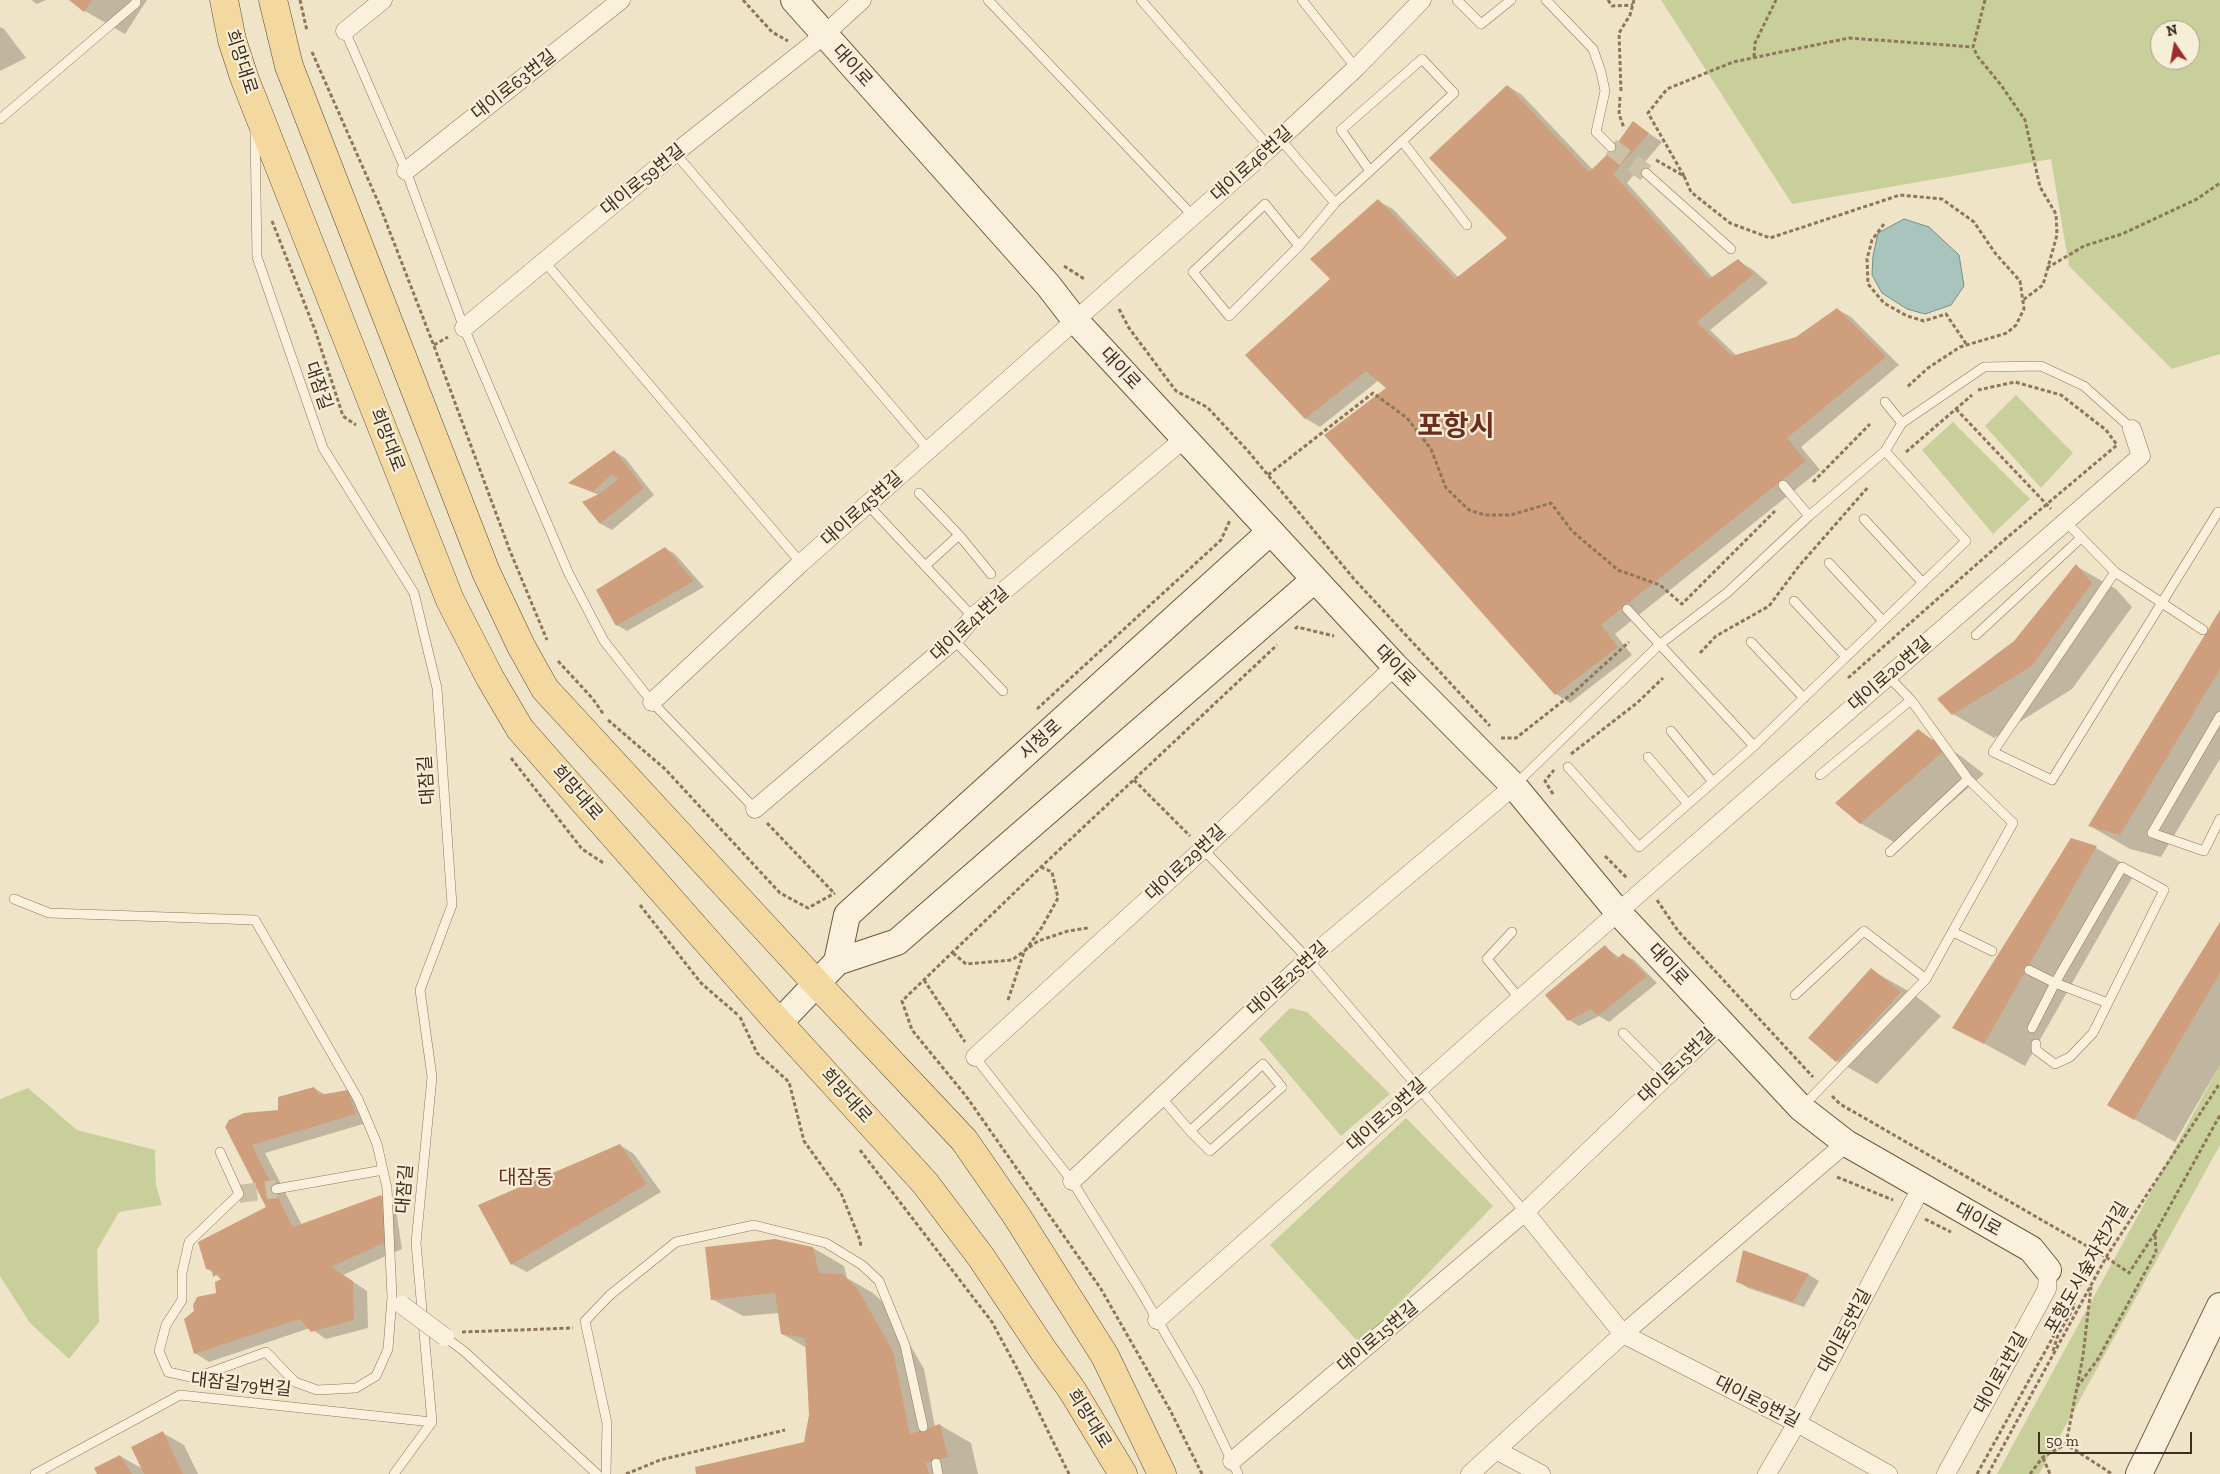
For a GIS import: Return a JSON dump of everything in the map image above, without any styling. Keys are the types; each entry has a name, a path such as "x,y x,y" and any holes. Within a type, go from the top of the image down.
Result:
{"main road":[{"name":"희망대로","path":"224,0 232,40 254,102 450,600 490,678 520,728 779,1023 930,1190 981,1257 1027,1327 1072,1390 1123,1474"},
{"path":"273,0 289,66 486,572 521,646 545,688 817,984 964,1140 1016,1215 1105,1356 1162,1474"}],"street":[{"path":"345,31 383,0"},
{"name":"대이로63번길","path":"406,171 621,0"},
{"name":"대이로","path":"794,0 1048,285 1075,320 1395,666 1514,786 1618,912 1801,1108 1846,1143 2031,1250 2048,1270"},
{"name":"대이로59번길","path":"464,328 675,153 824,35 862,0"},
{"name":"대이로46번길","path":"1075,320 1275,144 1356,68 1422,0"},
{"name":"대이로45번길","path":"652,702 801,562 868,505 928,449 1075,320"},
{"name":"대이로20번길","path":"1618,912 2141,456 2132,429"},
{"name":"대이로41번길","path":"755,809 954,640 973,617 1186,438"},
{"name":"시청로","path":"837,962 847,915 1270,532"},
{"path":"779,1023 837,962 898,942 1314,580"},
{"name":"대이로29번길","path":"975,1057 1203,849 1395,666"},
{"name":"대이로25번길","path":"1072,1181 1308,959 1514,786"},
{"name":"대이로19번길","path":"1157,1320 1618,912"},
{"name":"대이로15번길","path":"1235,1468 1525,1212 1722,1023"},
{"path":"1470,1474 1624,1334 1846,1143"},
{"name":"대이로5번길","path":"1767,1474 1797,1423 1921,1188"},
{"path":"1525,1212 1624,1334"},
{"name":"대이로1번길","path":"1946,1474 2048,1289 2048,1270"},
{"path":"397,1301 445,1337"},
{"path":"2139,1474 2220,1306"},
{"name":"대이로9번길","path":"1624,1334 1797,1423 1888,1474"},
{"path":"1496,1450 1542,1474"}],"lane":[{"path":"0,119 136,3 136,0"},
{"path":"988,0 1194,217"},
{"path":"1141,0 1275,144 1335,203"},
{"path":"1302,0 1356,68"},
{"path":"1458,0 1481,24 1511,0"},
{"path":"1546,0 1593,49 1605,91 1596,132 1610,147"},
{"path":"345,31 406,171 464,328 568,572 604,641 652,702 755,809"},
{"path":"1299,246 1265,204 1193,272 1229,316 1299,246 1335,203 1370,171 1402,141 1454,94 1422,59 1341,130 1370,171"},
{"name":"대잠길","path":"254,102 257,257 323,448 414,593 437,688 452,905 420,990 432,1076 416,1243 432,1422"},
{"path":"1402,141 1467,225"},
{"path":"675,153 928,449"},
{"path":"1646,173 1731,249"},
{"path":"544,261 801,562"},
{"path":"1514,786 1659,645 1728,592 1809,516 1885,451 1902,423 1984,367 2041,366 2084,386 2132,429"},
{"path":"1885,402 1902,423"},
{"path":"1568,767 1639,847 1754,746 1966,541 1885,451"},
{"path":"1783,485 1809,516"},
{"path":"919,492 959,534 991,574"},
{"path":"868,505 973,617"},
{"path":"2115,572 1993,752 2052,780 2160,602 2218,512"},
{"path":"1864,519 1923,583"},
{"path":"2065,522 2115,572 2203,630"},
{"path":"925,566 959,534"},
{"path":"1976,634 2081,538"},
{"path":"1829,563 1883,622"},
{"path":"1794,601 1846,658"},
{"path":"1626,610 1754,746"},
{"path":"954,640 1002,691"},
{"path":"1751,642 1804,698"},
{"path":"1801,1108 1926,979 2013,823 1968,778 1911,700 1888,676"},
{"path":"1820,775 1911,700"},
{"path":"2220,716 2152,833 2204,852 2220,819"},
{"path":"1670,731 1713,782"},
{"path":"1648,757 1688,804"},
{"path":"1890,852 1968,778"},
{"path":"1203,849 1308,959 1525,1212"},
{"path":"2032,1028 2054,983 2122,867 2164,890 2093,1033 2070,1057 2055,1064 2036,1050 2036,1044"},
{"path":"14,899 49,913 255,920 358,1099 377,1144 387,1188 397,1301 388,1349 376,1376 356,1388 317,1390 294,1382 266,1352 195,1378 168,1372 159,1350 166,1325 182,1300 182,1273 189,1242 239,1194 220,1152"},
{"path":"1795,996 1864,931 1926,979"},
{"path":"1512,932 1487,959 1519,998"},
{"path":"1953,932 1992,951"},
{"path":"2029,970 2054,983 2108,1003"},
{"path":"1623,1033 1666,1076"},
{"path":"975,1057 1072,1181 1197,1388 1235,1468"},
{"path":"1161,1097 1190,1130 1210,1151 1282,1087 1263,1064 1190,1130"},
{"path":"276,1189 383,1170"},
{"path":"606,1474 607,1422 585,1321 610,1295 676,1242 754,1225 826,1243 862,1265 879,1281 905,1345 923,1427"},
{"path":"445,1337 464,1352 597,1474"},
{"name":"대잠길79번길","path":"36,1474 180,1395 432,1422"},
{"path":"394,1474 432,1422"},
{"path":"936,1464 938,1474"}],"path":[{"path":"300,0 308,35"},
{"path":"743,0 772,32 789,41"},
{"path":"1608,0 1612,6 1632,5"},
{"path":"1624,128 1619,114 1621,86 1619,33 1630,15 1634,0"},
{"path":"1754,57 1755,43 1776,0"},
{"path":"1985,0 1973,47 1978,57 2026,120 2040,187 2056,214 2057,235 2043,285 2023,300"},
{"path":"1906,388 1928,368 1960,347 2007,333 2016,325 2024,310 2020,281 1995,253 1974,222 1942,199 1900,195 1812,226 1770,238 1730,222 1692,192 1648,113 1667,89 1733,62 1754,57 1849,38 1973,47"},
{"path":"310,44 312,53 379,204 438,354 510,551 550,647"},
{"path":"1656,160 1684,176"},
{"path":"2048,268 2084,246 2122,234 2197,199 2220,183"},
{"path":"1884,224 1872,240 1867,259 1868,284 1884,303 1907,316 1924,321 1946,314 1966,345"},
{"path":"1119,309 1129,328 1176,391 1207,407 1268,475 1354,579 1502,739 1516,738 1573,693 1630,642"},
{"path":"1268,475 1373,393 1407,418 1431,449 1446,488 1469,510 1485,515 1511,515 1551,504 1572,531 1618,570 1660,585 1682,604 1774,511"},
{"path":"1943,395 2046,505"},
{"path":"1813,482 1870,424"},
{"path":"1700,653 1716,636 1770,606 1799,566 1870,485"},
{"path":"1290,634 1297,627 1338,637"},
{"path":"902,1000 1282,640"},
{"path":"554,656 593,699 606,718 665,769 780,893 808,908 834,893 755,809"},
{"path":"1567,756 1638,704 1663,678"},
{"path":"1545,782 1556,767"},
{"path":"1134,780 1203,849"},
{"path":"1012,1023 1007,1003 1024,952 1042,927 1058,898 1052,872 1041,867"},
{"path":"1654,896 1678,931 1840,1104 2129,1273 2155,1233 2220,1115"},
{"path":"953,952 966,964 1012,960 1038,942 1068,931 1092,928 1106,938"},
{"path":"924,980 975,1057"},
{"path":"701,983 740,1016 753,1030"},
{"path":"740,1016 758,1053 789,1082 804,1141 841,1193 860,1240 862,1265"},
{"name":"포항도시숲자전거길","path":"1988,1474 2106,1258 2220,1082"},
{"path":"854,1142 992,1322 1069,1474"},
{"path":"1832,1179 1837,1177 1898,1203"},
{"path":"2077,1387 2098,1359 2156,1252 2155,1233"},
{"path":"1977,1474 2072,1302 2096,1253"},
{"path":"2030,1474 2043,1457 2066,1444 2083,1356 2091,1284"},
{"path":"2051,1358 2058,1335 2075,1305 2072,1302"},
{"path":"445,1337 468,1330 587,1328"},
{"path":"626,1474 660,1460 785,1430"},
{"path":"2066,1444 2112,1474"},
{"path":"2043,1457 2050,1474"}],"green space":[{"path":"1661,0 2220,0 2220,354 2172,369 2069,266 2051,159 1792,204"},
{"path":"2016,395 2073,453 2041,488 1985,426"},
{"path":"1953,422 2030,499 1993,534 1922,450"},
{"path":"1290,1008 1307,1012 1390,1094 1341,1136 1259,1039"},
{"path":"2220,1065 2220,1145 2039,1474 1997,1474"},
{"path":"28,1088 77,1130 155,1150 156,1185 162,1205 119,1212 97,1250 99,1322 69,1359 30,1323 0,1276 0,1099"},
{"path":"1406,1118 1493,1206 1360,1344 1270,1245"}],"water":[{"path":"1904,219 1929,227 1959,255 1964,286 1951,305 1925,314 1907,309 1882,293 1872,275 1873,256 1878,233"}],"building":[{"path":"69,0 92,0 84,12"},
{"path":"1507,85 1589,172 1613,149 1633,121 1649,133 1613,174 1709,279 1738,259 1754,274 1697,322 1732,356 1796,337 1837,308 1886,357 1787,438 1806,461 1601,625 1618,647 1555,695 1324,435 1386,388 1366,371 1305,419 1245,355 1330,279 1310,259 1378,199 1455,279 1507,238 1429,158"},
{"path":"614,450 644,488 600,524 582,502 599,494 618,479 612,474 593,492 568,483"},
{"path":"665,547 694,581 616,626 596,590"},
{"path":"2076,564 2092,583 2032,666 1952,715 1937,699 2014,641"},
{"path":"2220,610 2220,669 2120,835 2088,826"},
{"path":"1918,729 1945,750 1860,824 1835,803"},
{"path":"2071,838 2097,846 1984,1044 1952,1028"},
{"path":"2220,922 2220,973 2134,1120 2107,1105"},
{"path":"1605,945 1617,959 1623,953 1647,976 1598,1016 1591,1009 1568,1021 1545,995"},
{"path":"1871,968 1901,992 1836,1062 1808,1038"},
{"path":"314,1087 319,1095 348,1090 356,1114 252,1145 293,1227 381,1195 388,1241 331,1267 353,1281 354,1320 311,1332 300,1319 194,1354 184,1319 194,1311 193,1305 197,1297 216,1293 215,1282 221,1279 219,1273 213,1277 212,1270 206,1269 198,1242 266,1207 225,1127 229,1120 244,1113 278,1110 278,1097"},
{"path":"620,1144 647,1184 511,1265 478,1205"},
{"path":"775,1239 813,1247 819,1273 842,1274 857,1288 893,1351 910,1434 940,1424 948,1457 926,1463 929,1474 696,1474 695,1467 804,1442 809,1415 805,1338 781,1334 775,1293 711,1300 705,1247"},
{"path":"1743,1250 1809,1274 1793,1302 1736,1282"},
{"path":"163,1431 183,1474 144,1474 131,1447"},
{"path":"120,1455 132,1474 97,1474 94,1468"}],"tunnel":[{"path":"1611,147 1646,173"},
{"path":"239,1194 276,1189"}],"district":[{"name":"포항시","path":"1456,427"},
{"name":"대잠동","path":"526,1178"}]}
